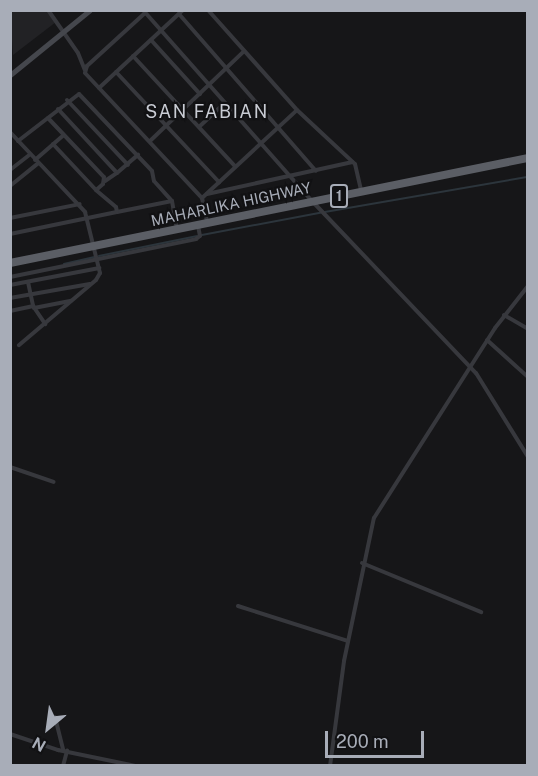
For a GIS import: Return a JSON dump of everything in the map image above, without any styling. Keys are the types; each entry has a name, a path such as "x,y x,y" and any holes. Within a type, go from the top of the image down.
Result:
{"highway":[{"name":"MAHARLIKA HIGHWAY","path":"10,263 528,158"}],"main road":[{"path":"10,75 90,10"}],"street":[{"path":"48,10 64,31 85,70 99,88 202,198 208,223"},
{"path":"99,88 183,10"},
{"path":"208,10 297,110 353,162 361,191"},
{"path":"85,70 144,12 290,177 483,382 528,457"},
{"path":"179,15 316,171"},
{"path":"151,40 200,94"},
{"path":"150,141 243,52"},
{"path":"133,56 236,166"},
{"path":"116,72 219,182"},
{"path":"14,139 48,118 67,100 79,94 138,155 172,201 177,229"},
{"path":"67,100 128,165"},
{"path":"200,126 225,103"},
{"path":"58,109 117,173"},
{"path":"202,198 297,110"},
{"path":"48,118 105,181"},
{"path":"10,132 29,155 80,204 87,217 99,268 99,276 92,284 19,345"},
{"path":"10,186 64,135"},
{"path":"53,144 96,190 117,207 117,212"},
{"path":"10,170 29,155"},
{"path":"96,190 138,155"},
{"path":"207,194 353,162"},
{"path":"10,234 172,201"},
{"path":"10,218 80,204"},
{"path":"10,278 196,239 200,236 198,225"},
{"path":"10,285 99,268"},
{"path":"28,282 33,307 45,324"},
{"path":"10,298 92,284"},
{"path":"330,765 348,640 362,564 377,512 487,340 528,286"},
{"path":"10,311 72,301"},
{"path":"504,315 528,329"},
{"path":"487,340 528,377"},
{"path":"10,467 54,482"},
{"path":"362,564 481,612"},
{"path":"238,606 348,640"},
{"path":"55,717 65,751 63,765"},
{"path":"10,734 65,751 136,765"}],"shaded area":[{"path":"10,11 46,11 56,22 13,55"}],"waterway":[{"path":"325,212 528,177"},
{"path":"202,235 320,213"},
{"path":"99,256 197,236"},
{"path":"64,264 94,257"}],"district":[{"name":"SAN FABIAN","path":"207,112"}]}
